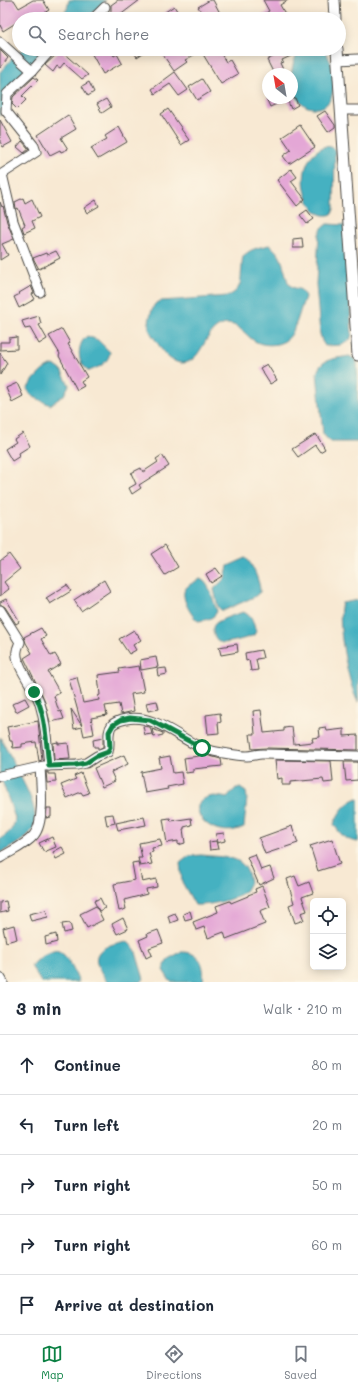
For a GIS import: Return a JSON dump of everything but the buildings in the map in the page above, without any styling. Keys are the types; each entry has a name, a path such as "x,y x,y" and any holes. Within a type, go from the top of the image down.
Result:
{"main road":[{"path":"334,0 335,12"},
{"path":"338,56 358,355"}],"street":[{"path":"100,12 105,7"},
{"path":"0,42 12,53"},
{"path":"16,56 32,70"},
{"path":"40,292 13,221 2,174 36,152 34,146 6,110 7,94 45,56"},
{"path":"346,56 358,59"},
{"path":"342,110 358,110"},
{"path":"0,610 20,642 16,656 28,683 39,701 45,733 44,766 38,829 35,835 28,841 0,858"},
{"path":"0,776 44,766 76,765 86,763 97,756 108,752 110,748 109,732 113,725 121,720 130,718 150,720 202,748 233,754 247,756 262,754 358,756"},
{"path":"0,976 3,982"}],"water":[{"path":"69,0 106,0 94,12 65,12 67,9"},
{"path":"14,56 38,56 20,81 0,116 0,72"},
{"path":"297,56 327,56 332,65 334,79 331,98 326,105 313,108 306,106 298,99 298,68 292,68"},
{"path":"326,146 332,147 335,151 334,209 332,214 323,215 315,210 309,201 305,189 304,176 307,164 314,153"},
{"path":"327,224 344,225 352,334 350,340 340,345 325,346 320,334 316,284 319,234 322,228"},
{"path":"269,245 276,251 280,258 289,284 302,291 305,297 291,335 283,342 267,345 253,340 238,327 228,324 220,326 213,331 195,357 189,362 176,362 166,356 149,329 150,316 154,305 162,301 228,296 236,290 240,284 242,261 245,254 251,250"},
{"path":"87,336 98,340 110,352 105,362 89,371 82,364 79,353 82,342"},
{"path":"349,356 355,359 357,363 358,442 330,442 323,434 317,373 319,368 325,362"},
{"path":"54,365 61,370 69,385 64,395 50,405 32,396 27,389 42,371"},
{"path":"246,558 256,574 260,592 254,597 225,610 221,610 218,607 214,589 225,578 228,566"},
{"path":"200,579 209,588 217,611 216,614 207,620 198,621 189,610 185,600 184,591 190,584"},
{"path":"358,600 358,702 350,682 344,653 341,612 342,603"},
{"path":"243,612 246,613 252,620 256,631 254,635 226,643 220,642 215,638 213,628 216,623"},
{"path":"0,737 29,793 35,820 33,827 26,837 0,853 0,839 6,835 14,825 15,818 0,775"},
{"path":"236,788 240,788 246,792 247,798 244,827 232,831 220,830 203,821 199,814 198,807 201,801 213,796 227,798"},
{"path":"358,798 358,842 350,840 344,836 338,831 334,824 343,808 349,802"},
{"path":"201,855 226,857 239,862 244,866 248,873 250,883 246,890 228,900 195,905 182,882 180,863 189,856"},
{"path":"127,941 135,949 144,979 141,982 107,982 97,963 98,953 106,947"},
{"path":"56,950 67,959 79,982 41,982 31,966 43,955"},
{"path":"181,952 193,954 200,960 203,969 202,982 170,981 163,970 168,959"}],"route":[{"path":"34,692 39,701 49,766 86,763 101,754 108,752 110,748 109,732 113,725 121,720 130,718 150,720 162,725 172,733 202,748"}]}
